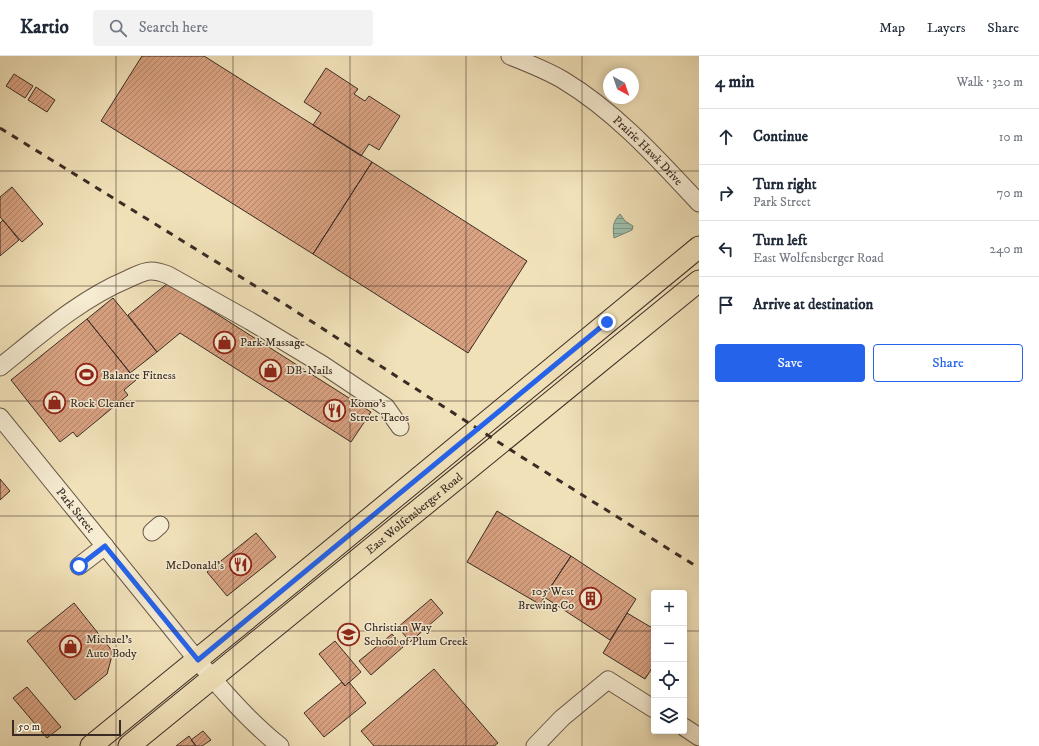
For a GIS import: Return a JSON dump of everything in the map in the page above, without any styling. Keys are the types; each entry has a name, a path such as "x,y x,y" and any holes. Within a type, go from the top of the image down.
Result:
{"main road":[{"name":"East Wolfensberger Road","path":"91,746 198,660 699,247"},
{"name":"East Wolfensberger Road","path":"129,746 699,281"}],"street":[{"name":"Prairie Hawk Drive","path":"510,56 563,80 612,115 648,148 699,203"},
{"path":"0,367 68,314 115,284 150,271 160,272 250,321 323,366 386,407 400,427"},
{"name":"Park Street","path":"0,417 198,660 254,723 280,746"},
{"path":"79,566 105,546"},
{"path":"535,746 562,718 608,680 651,707"},
{"path":"687,729 699,737"}],"shaded area":[{"path":"620,214 625,221 633,226 632,230 614,238 614,225"}],"building":[{"path":"142,56 204,56 372,162 313,254 101,121"},
{"path":"326,68 358,89 354,94 365,101 369,96 400,116 379,150 369,144 361,156 313,125 321,113 304,102"},
{"path":"14,74 33,86 25,98 6,86"},
{"path":"36,87 55,100 47,112 28,100"},
{"path":"372,162 527,261 468,353 313,254"},
{"path":"12,187 43,224 22,242 0,217 0,197"},
{"path":"3,220 19,240 0,256 0,223"},
{"path":"168,283 371,412 351,442 180,333 157,352 128,315"},
{"path":"113,298 157,352 130,373 87,319"},
{"path":"87,319 136,380 124,390 128,395 77,437 73,432 60,442 11,380"},
{"path":"0,479 10,491 0,500"},
{"path":"497,511 571,556 544,597 541,605 467,562"},
{"path":"256,533 276,557 227,596 207,572"},
{"name":"105 West Brewing Co","path":"571,556 636,599 610,640 544,597"},
{"path":"431,599 443,613 410,642 398,627"},
{"name":"Michael's Auto Body","path":"74,603 113,652 107,674 75,700 27,641"},
{"path":"627,613 651,627 651,670 645,679 603,653"},
{"path":"392,634 403,647 371,675 359,661"},
{"path":"335,641 361,672 345,686 319,654"},
{"path":"434,669 498,743 494,746 374,746 361,731"},
{"path":"342,682 345,686 349,682 366,703 324,737 304,713"},
{"path":"27,687 61,727 47,738 13,698"},
{"path":"203,731 211,740 202,746 196,746 191,740"},
{"path":"189,736 196,746 176,746"}],"railway":[{"path":"0,128 286,305 520,456 699,568"}],"place":[{"name":"Park Massage","path":"225,342"},
{"name":"DB-Nails","path":"270,370"},
{"name":"Balance Fitness","path":"86,375"},
{"name":"Rock Cleaner","path":"54,403"},
{"name":"Komo's Street Tacos","path":"334,410"},
{"name":"McDonald's","path":"240,565"},
{"name":"105 West Brewing Co","path":"590,598"},
{"name":"Christian Way School of Plum Creek","path":"348,634"},
{"name":"Michael's Auto Body","path":"70,646"}],"route":[{"path":"79,566 105,546 198,660 607,322"}]}
